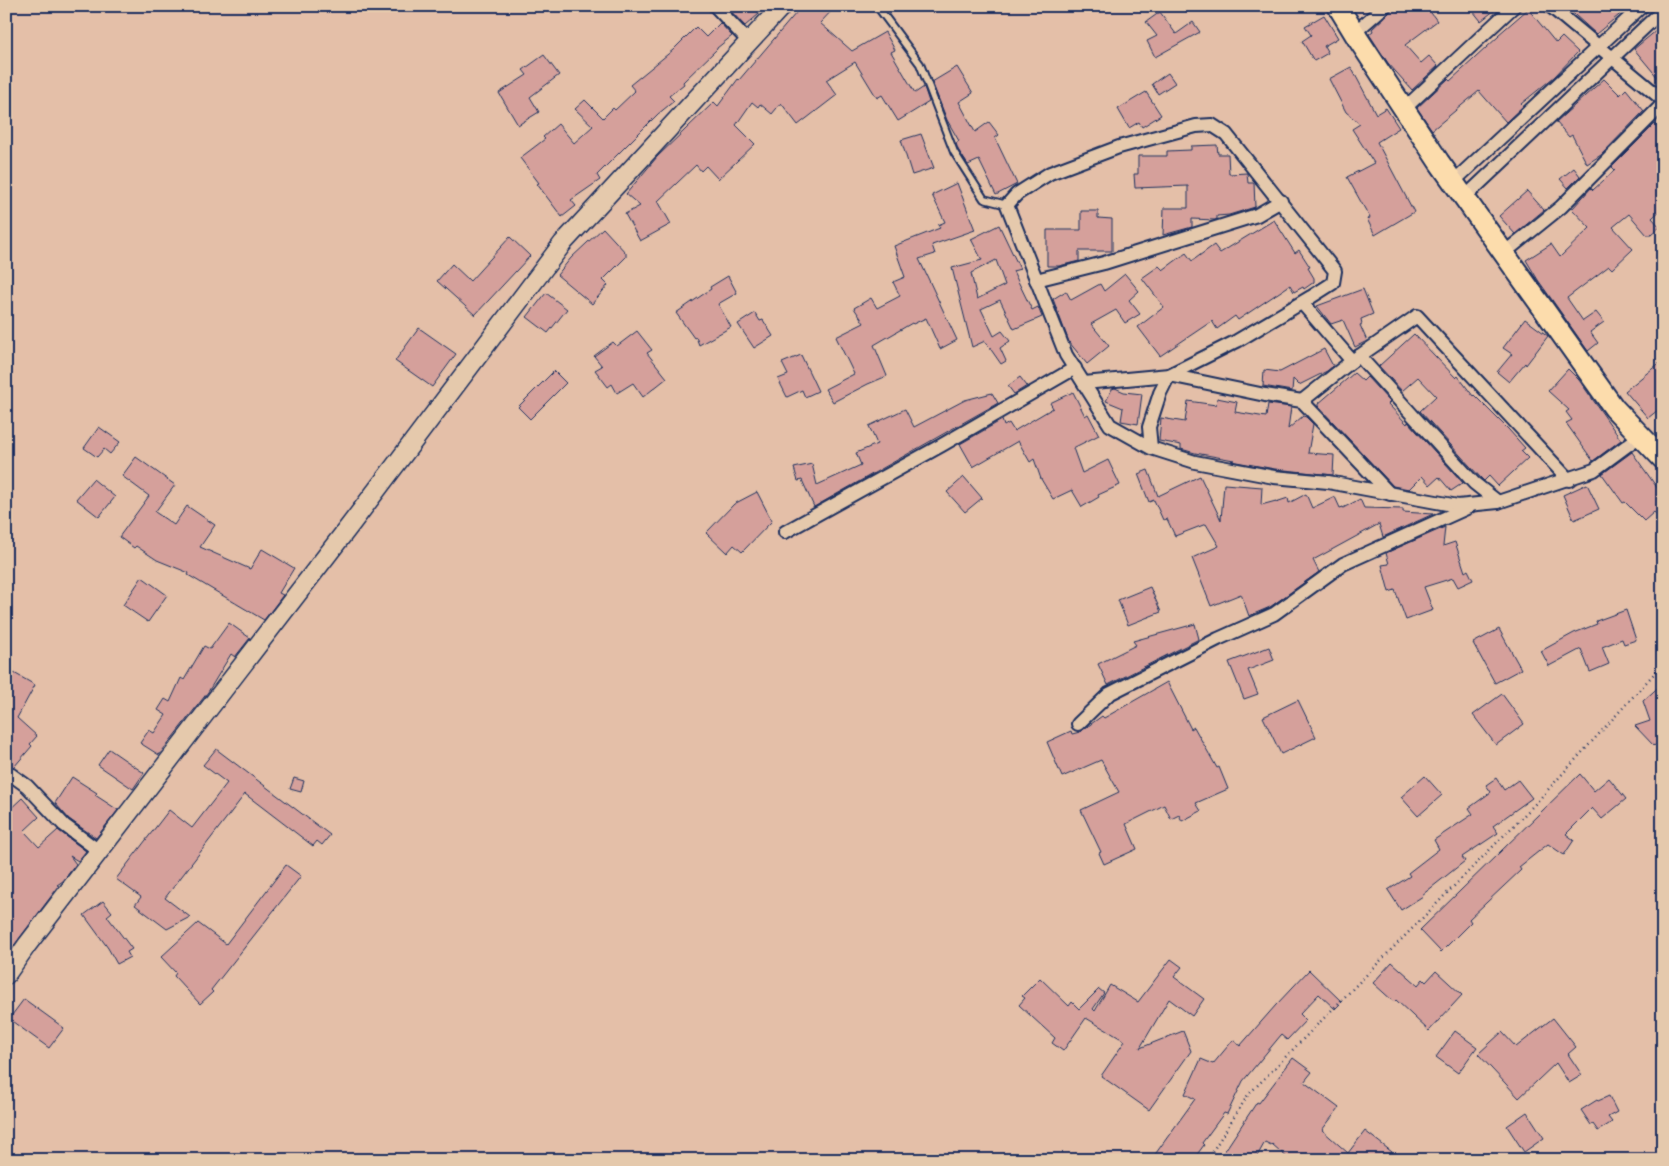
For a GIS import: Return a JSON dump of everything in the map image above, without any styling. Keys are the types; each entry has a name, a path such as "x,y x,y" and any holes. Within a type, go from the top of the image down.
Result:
{"main road":[{"path":"6,975 26,945 345,532 563,243 782,6"},
{"path":"1338,6 1459,190 1614,408 1663,459"}],"street":[{"path":"715,6 749,42"},
{"path":"1354,33 1385,6"},
{"path":"1404,109 1514,6"},
{"path":"1550,6 1663,100"},
{"path":"1459,190 1642,6"},
{"path":"1459,190 1612,59 1663,10"},
{"path":"1504,253 1561,207 1663,104"},
{"path":"1151,448 1149,427 1160,393 1169,375 1237,341 1302,303 1333,282 1335,271 1226,134 1212,124 1196,126 1119,147 1050,173 1017,194 1007,204 1066,354 1110,425 1151,448 1195,462 1274,477 1328,482 1458,506 1498,502 1594,470 1640,436"},
{"path":"1036,280 1104,263 1257,215 1281,201"},
{"path":"1302,303 1474,482 1498,502"},
{"path":"1302,401 1416,316 1568,480"},
{"path":"785,532 942,446 1075,368"},
{"path":"1084,383 1141,376 1169,375 1302,401 1390,494"},
{"path":"1078,724 1109,694 1218,639 1274,614 1343,564 1477,504"},
{"path":"6,771 27,786 64,825 99,851"}],"lane":[{"path":"876,6 920,64 954,152 984,199 1007,204"}],"path":[{"path":"1207,1160 1248,1095 1534,805 1663,664"}],"building":[{"path":"726,6 753,6 759,14 745,26"},
{"path":"802,6 836,6 820,23 852,51 885,32 895,50 891,52 915,93 924,87 929,102 898,121 882,95 877,98 855,62 826,80 837,95 798,125 781,103 772,114 760,104 758,107 752,102 736,125 755,144 718,179 706,166 701,171 696,165 658,201 671,224 640,241 625,214 640,206 626,194 657,157 714,102 718,106 738,79"},
{"path":"1393,6 1426,6 1437,21 1405,45 1421,63 1429,56 1438,66 1412,90 1388,63 1369,34 1390,12"},
{"path":"1469,6 1500,6 1481,21"},
{"path":"1565,6 1630,6 1596,34"},
{"path":"1528,9 1556,43 1562,37 1578,52 1554,77 1521,104 1523,106 1506,122 1479,91 1432,130 1417,108 1448,79 1450,81"},
{"path":"1160,12 1176,34 1193,22 1200,32 1155,57 1147,41 1157,36 1146,22"},
{"path":"1324,15 1338,38 1324,46 1328,53 1314,61 1302,41 1311,35 1305,26"},
{"path":"720,23 732,36 717,48 683,82 684,84 669,96 674,101 658,114 597,175 600,180 571,200 576,206 562,217 520,158 545,139 543,137 558,124 574,143 593,126 575,109 585,100 603,118 613,108 615,110 635,91 630,85 673,50 696,27 706,37"},
{"path":"1663,25 1663,84 1634,49"},
{"path":"544,55 559,75 530,97 539,112 518,125 499,93 527,75 523,70"},
{"path":"957,67 973,93 959,102 975,132 989,122 999,135 995,138 1017,184 996,195 979,160 968,165 958,150 956,143 959,141 947,120 932,82"},
{"path":"1351,67 1376,114 1386,108 1399,128 1377,142 1414,212 1375,235 1367,219 1370,218 1347,177 1374,163 1352,129 1360,124 1346,112 1329,79"},
{"path":"1168,73 1175,83 1158,94 1152,84"},
{"path":"1604,79 1620,95 1626,89 1644,111 1601,155 1587,164 1572,135 1569,137 1556,122"},
{"path":"1146,92 1161,115 1142,127 1139,122 1129,128 1118,109"},
{"path":"1655,124 1663,133 1663,167 1658,172 1663,178 1663,208 1652,218 1660,227 1651,235 1647,235 1629,214 1613,227 1633,249 1612,269 1609,266 1567,298 1583,321 1596,312 1604,322 1590,332 1598,343 1588,351 1526,260 1551,244 1560,257 1590,228 1572,209 1591,188 1593,190 1615,170 1612,167"},
{"path":"921,134 934,168 912,175 901,140"},
{"path":"1217,145 1218,154 1228,154 1229,174 1247,173 1248,183 1254,183 1255,207 1229,215 1217,216 1215,220 1192,219 1192,227 1163,235 1164,208 1188,208 1188,186 1135,188 1134,174 1138,174 1138,156 1167,156 1167,151 1191,150 1191,146"},
{"path":"1574,168 1580,176 1568,188 1560,179"},
{"path":"957,183 975,230 932,245 935,254 919,259 957,340 940,349 926,318 912,323 874,345 887,376 833,402 825,389 854,374 836,337 864,323 854,308 871,298 877,308 900,296 893,282 905,277 894,246 940,228 938,225 945,222 932,195"},
{"path":"1527,191 1544,210 1515,234 1499,216"},
{"path":"1081,211 1098,211 1098,218 1112,219 1112,251 1079,251 1079,261 1059,266 1047,266 1047,230 1081,230"},
{"path":"1274,220 1295,253 1299,250 1310,267 1308,268 1314,278 1314,282 1304,289 1303,287 1294,292 1290,285 1238,320 1235,316 1217,329 1212,321 1160,356 1138,327 1164,307 1142,278 1159,266 1163,270 1186,253 1192,261 1214,245 1220,253"},
{"path":"999,225 1020,269 1013,271 1032,310 1038,307 1042,317 1014,329 1000,300 981,309 994,336 1002,331 1010,341 1000,348 1006,361 1001,364 985,341 972,347 952,268 982,260 971,239","holes":["996,260 1005,285 977,299 971,273"]},
{"path":"603,228 626,253 626,257 603,280 608,285 592,304 557,275 571,258"},
{"path":"510,237 530,256 475,315 437,281 452,264 470,281"},
{"path":"1125,274 1139,291 1129,300 1140,314 1125,323 1116,310 1091,324 1109,346 1087,364 1069,342 1053,299 1066,291 1071,300 1100,284 1104,291"},
{"path":"728,276 737,293 718,304 731,327 699,345 696,337 694,338 676,313"},
{"path":"1363,289 1373,314 1361,319 1362,324 1360,325 1367,341 1355,347 1343,320 1331,324 1317,306"},
{"path":"546,293 567,309 548,333 527,317"},
{"path":"755,313 760,321 763,320 773,336 754,348 738,324"},
{"path":"1525,319 1548,336 1526,365 1525,363 1509,382 1497,372 1512,354 1503,348"},
{"path":"419,328 456,354 432,387 395,361"},
{"path":"637,331 652,350 647,353 667,378 643,397 633,383 617,393 612,384 608,387 595,370 602,366 594,356 613,342 617,346"},
{"path":"1414,334 1456,378 1458,376 1473,396 1525,448 1521,451 1528,458 1498,486 1489,476 1484,481 1420,411 1436,396 1418,377 1402,391 1379,366"},
{"path":"1324,349 1333,366 1327,371 1299,385 1293,379 1292,391 1263,386 1264,370 1280,372"},
{"path":"801,355 818,391 805,397 802,390 787,397 778,379 788,375 782,363"},
{"path":"1663,360 1663,406 1648,418 1625,391"},
{"path":"1568,369 1579,380 1621,440 1593,461 1566,423 1572,420 1566,412 1569,410 1548,391"},
{"path":"554,371 566,383 530,419 518,407"},
{"path":"1354,373 1363,381 1367,377 1390,402 1388,404 1407,424 1408,422 1463,483 1451,491 1439,477 1430,485 1422,476 1409,489 1393,486 1318,406"},
{"path":"1020,377 1027,386 1014,394 1008,386"},
{"path":"1115,388 1124,392 1142,394 1138,424 1121,421 1123,408 1106,401 1112,389"},
{"path":"1073,392 1085,416 1088,414 1099,435 1073,448 1082,473 1108,460 1120,485 1098,495 1099,497 1082,507 1072,490 1053,499 1041,479 1034,459 1030,462 1018,441 973,467 960,444 1002,420 1004,426 1009,423 1014,431 1053,408 1050,403"},
{"path":"992,393 998,403 814,507 802,480 798,481 794,468 812,464 817,485 861,465 856,453 877,444 869,426 905,409 914,427 965,400"},
{"path":"1217,398 1237,402 1235,412 1266,417 1268,404 1291,407 1288,429 1303,416 1313,424 1308,453 1334,455 1333,475 1275,469 1231,461 1234,460 1195,453 1181,449 1181,445 1159,441 1161,418 1185,422 1188,401 1216,405"},
{"path":"99,427 120,442 110,454 104,449 97,457 84,448"},
{"path":"1632,452 1658,489 1663,484 1663,520 1654,512 1644,521 1625,502 1623,503 1602,474"},
{"path":"136,457 175,485 155,512 174,525 187,506 215,525 200,547 250,569 262,549 294,568 279,593 283,595 264,620 188,575 189,573 157,560 136,546 134,548 119,537 149,496 122,476"},
{"path":"1148,470 1158,496 1200,476 1221,520 1224,484 1262,487 1261,505 1288,498 1289,503 1306,494 1312,508 1335,497 1340,508 1360,499 1364,508 1403,509 1403,512 1433,514 1383,537 1379,524 1313,560 1319,572 1270,607 1249,616 1241,594 1211,606 1192,558 1219,546 1206,524 1175,536 1167,519 1163,520 1154,500 1149,502 1138,474"},
{"path":"964,477 982,498 965,512 947,492"},
{"path":"93,479 115,497 99,517 76,499"},
{"path":"1587,484 1599,509 1574,520 1563,495"},
{"path":"757,492 772,521 742,552 734,545 727,553 706,533 734,504"},
{"path":"1445,527 1443,546 1455,542 1465,572 1468,570 1473,580 1458,587 1453,578 1424,587 1433,610 1406,620 1395,590 1389,592 1382,565 1389,564 1386,553"},
{"path":"142,577 167,595 148,622 123,605"},
{"path":"1150,587 1161,612 1128,625 1118,600"},
{"path":"1626,610 1636,640 1624,644 1622,639 1602,647 1609,664 1590,672 1581,649 1549,666 1541,651 1574,633 1597,624 1596,621"},
{"path":"229,623 250,638 235,657 231,654 208,692 159,755 140,743 149,730 154,733 166,715 158,710 165,699 170,702 181,678 184,680 204,646 210,649"},
{"path":"1195,624 1199,639 1108,685 1098,664 1136,645 1133,641"},
{"path":"1499,629 1521,669 1495,683 1473,643"},
{"path":"1269,647 1274,660 1248,670 1258,694 1244,699 1229,662"},
{"path":"14,673 35,685 17,718 37,736 30,744 32,746 14,767 6,763 6,687"},
{"path":"1167,682 1191,729 1194,727 1217,768 1219,767 1228,789 1196,803 1201,811 1182,821 1179,815 1171,819 1164,805 1126,824 1137,849 1104,864 1099,853 1101,852 1081,810 1119,792 1101,760 1062,777 1047,742 1071,731 1072,734 1080,732 1102,716 1104,718"},
{"path":"1663,683 1663,737 1654,746 1635,726 1650,721 1643,701"},
{"path":"1502,694 1524,724 1496,745 1473,715"},
{"path":"1298,700 1316,737 1281,754 1263,717"},
{"path":"109,749 144,773 133,789 98,765"},
{"path":"216,749 330,835 322,845 317,841 313,846 245,794 165,898 190,917 167,929 135,905 141,897 116,879 169,810 192,828 227,783 203,765"},
{"path":"1580,774 1594,791 1609,778 1626,799 1602,819 1592,808 1566,834 1574,840 1564,855 1548,844 1519,867 1521,870 1469,919 1471,922 1441,952 1420,930"},
{"path":"1425,776 1442,795 1418,816 1401,797"},
{"path":"72,777 97,793 95,795 118,810 96,838 69,819 55,803"},
{"path":"294,778 304,781 301,792 290,789"},
{"path":"1496,778 1504,790 1518,780 1532,798 1493,826 1498,833 1462,857 1465,861 1423,896 1401,910 1388,890 1410,876 1408,873 1439,849 1434,840 1473,814 1469,808 1491,792 1486,785"},
{"path":"22,798 39,817 24,831 39,847 58,830 86,851 78,861 70,856 76,864 63,881 57,885 59,886 6,956 6,813"},
{"path":"286,865 301,876 211,990 213,992 200,1004 174,976 176,973 161,957 198,923 226,944"},
{"path":"103,901 112,912 107,916 132,949 127,952 130,957 117,964 84,915"},
{"path":"1171,959 1182,967 1174,977 1204,999 1192,1016 1169,999 1140,1048 1183,1031 1191,1051 1149,1110 1101,1076 1125,1041 1086,1018 1063,1051 1052,1043 1055,1038 1019,1005 1025,998 1022,996 1040,978 1069,1006 1072,1002 1079,1009 1099,989 1104,993 1093,1009 1095,1011 1110,985 1138,1002"},
{"path":"1392,962 1418,985 1423,979 1426,982 1436,971 1462,995 1429,1031 1396,1000 1394,1002 1373,983"},
{"path":"1309,970 1342,1002 1335,1009 1319,994 1300,1014 1306,1020 1287,1040 1281,1035 1243,1081 1227,1114 1224,1113 1202,1143 1204,1145 1193,1160 1151,1160 1195,1099 1185,1094 1201,1059 1213,1064 1233,1040 1240,1046"},
{"path":"24,999 64,1028 49,1048 9,1019"},
{"path":"1553,1018 1576,1047 1568,1054 1582,1075 1569,1083 1556,1063 1519,1098 1478,1054 1502,1032 1516,1047"},
{"path":"1455,1031 1477,1047 1458,1073 1436,1057"},
{"path":"1293,1058 1312,1072 1304,1082 1339,1108 1322,1130 1348,1153 1365,1131 1392,1152 1386,1160 1290,1160 1272,1144 1265,1142 1255,1160 1230,1160 1222,1155 1257,1102 1259,1103"},
{"path":"1609,1096 1617,1112 1608,1117 1612,1122 1598,1131 1593,1124 1591,1125 1581,1110 1597,1100"},
{"path":"1527,1112 1544,1138 1524,1152 1507,1126"}]}
